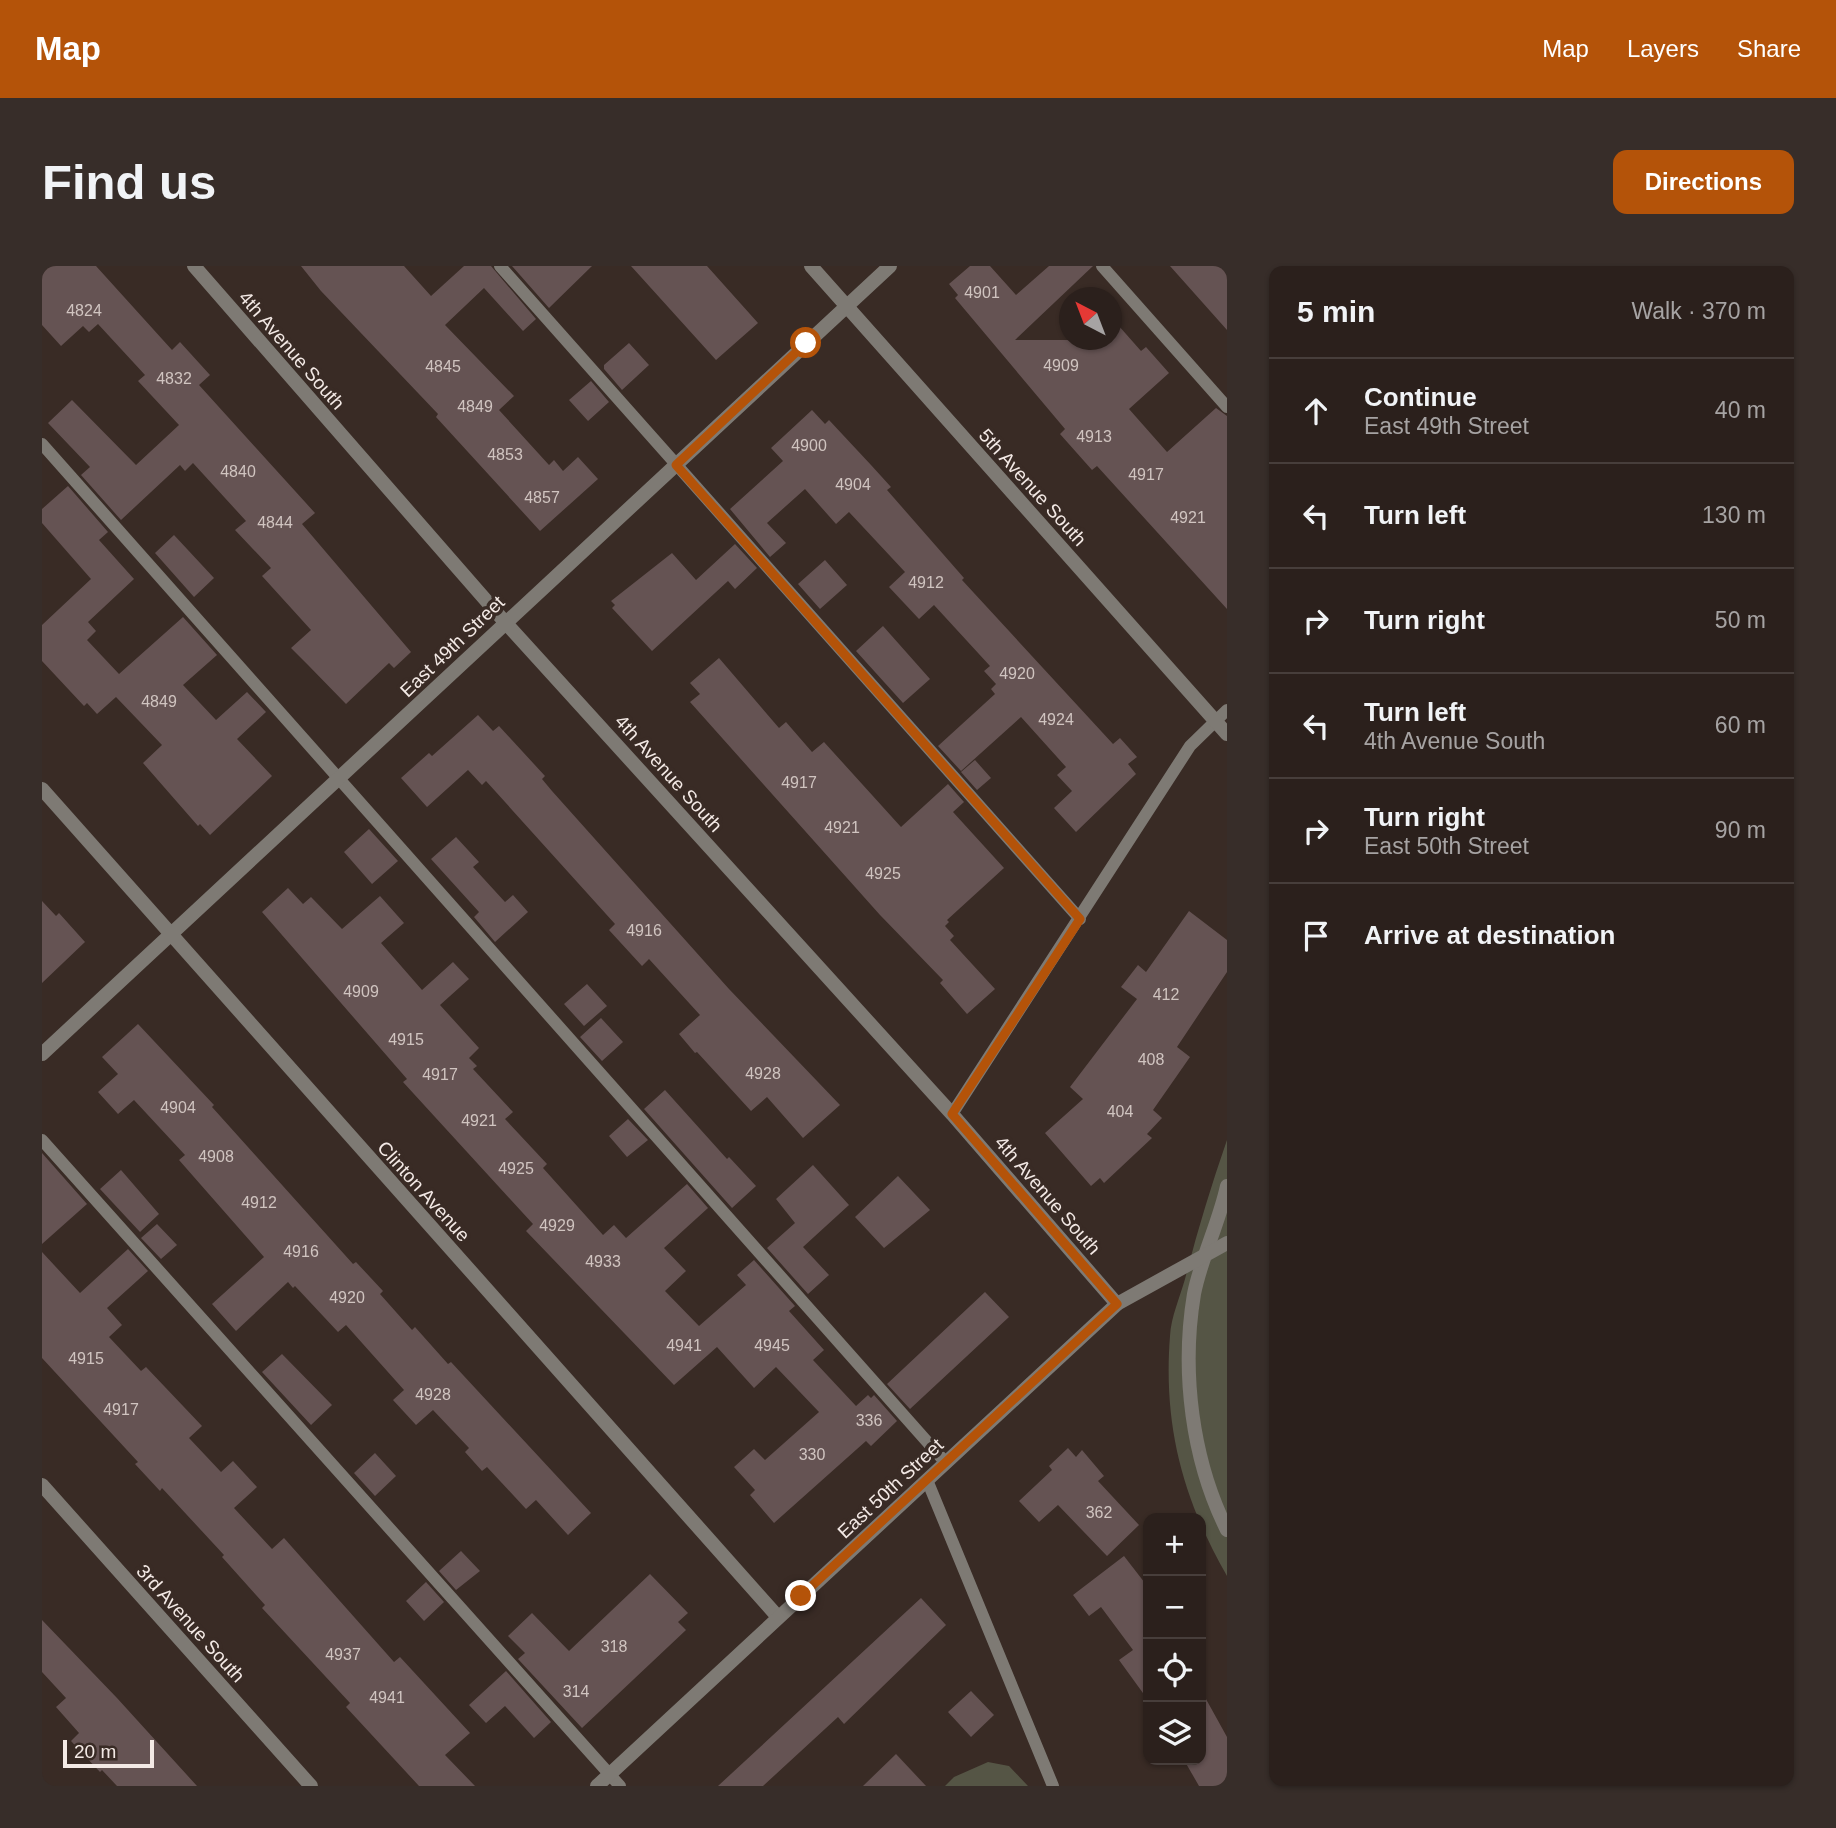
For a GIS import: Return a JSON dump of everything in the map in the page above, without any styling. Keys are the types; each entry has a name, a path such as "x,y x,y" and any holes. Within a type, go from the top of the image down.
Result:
{"street":[{"name":"4th Avenue South","path":"194,266 504,621 952,1114 1117,1304"},
{"name":"5th Avenue South","path":"811,266 1227,734"},
{"name":"East 49th Street","path":"42,1054 339,781 504,621 890,266"},
{"name":"Clinton Avenue","path":"42,789 778,1617"},
{"path":"1227,1186 1195,1292 1188,1343 1202,1470 1227,1530"},
{"name":"East 50th Street","path":"597,1786 1117,1304 1227,1243"},
{"name":"3rd Avenue South","path":"42,1485 311,1786"}],"lane":[{"path":"500,266 1080,919"},
{"path":"1102,266 1227,407"},
{"path":"42,444 946,1463"},
{"path":"952,1114 1190,746 1227,710"},
{"path":"42,1140 620,1786"},
{"path":"927,1480 1053,1786"}],"green space":[{"path":"1227,1140 1227,1576 1206,1534 1206,1513 1197,1513 1188,1490 1179,1461 1170,1401 1171,1329 1204,1209"},
{"path":"988,1762 1009,1766 1028,1786 945,1786 954,1777"}],"building":[{"path":"42,266 96,266 172,350 180,342 210,375 199,385 315,513 302,524 411,652 394,668 389,663 346,704 291,648 311,630 262,576 271,568 235,530 246,521 193,463 185,471 180,465 121,520 81,475 90,467 48,423 72,400 136,465 179,425 138,381 145,375 98,324 89,332 83,326 61,346 42,325"},
{"path":"301,266 404,266 431,296 464,266 491,266 536,319 523,331 484,288 445,325 514,396 499,410 549,465 554,460 563,471 578,457 598,479 540,531 436,417 438,414 321,291"},
{"path":"512,266 592,266 549,308"},
{"path":"631,266 707,266 758,323 716,360"},
{"path":"970,266 990,266 1016,295 1049,266 1093,266 1071,287 1059,287 1059,298 1015,340 1059,340 1059,350 1122,350 1122,329 1141,351 1146,347 1169,373 1129,409 1167,452 1216,408 1227,416 1227,609 1097,466 1092,470 1060,434 1065,429 955,298 958,295 949,284"},
{"path":"1170,266 1227,266 1227,330"},
{"path":"629,343 649,365 622,390 604,369 604,365"},
{"path":"591,381 609,402 588,421 569,400"},
{"path":"812,410 825,424 829,420 891,487 887,490 964,578 962,580 1113,744 1120,738 1137,757 1128,764 1136,774 1076,832 1054,808 1072,791 1057,775 1066,767 1021,717 961,771 938,746 995,694 991,689 996,684 984,671 990,666 934,605 919,619 889,587 905,572 849,512 836,524 805,489 767,523 786,543 770,557 730,509 783,461 771,448"},
{"path":"68,486 108,532 99,540 134,579 88,622 96,631 87,640 119,674 183,617 217,655 183,685 216,720 247,692 266,712 237,739 272,776 210,835 200,824 198,826 143,763 162,745 116,697 97,714 87,703 84,706 42,661 42,625 91,579 42,523 42,509"},
{"path":"174,535 214,578 194,597 155,553"},
{"path":"735,544 757,568 735,589 728,581 652,651 612,608 615,605 611,601 672,553 696,580"},
{"path":"825,560 847,585 820,609 798,584"},
{"path":"883,626 930,679 903,703 856,651"},
{"path":"719,658 779,728 786,722 812,752 824,742 901,827 948,784 964,802 953,812 1004,868 947,920 949,922 945,926 954,936 950,940 995,989 967,1014 940,983 943,980 880,915 690,702 700,694 690,683"},
{"path":"478,715 493,731 499,726 545,776 542,779 552,791 729,989 840,1105 803,1138 767,1097 751,1111 697,1052 695,1053 679,1034 700,1015 649,959 642,966 609,930 615,924 486,781 482,785 468,770 427,807 401,778 429,753 432,756"},
{"path":"975,760 991,778 977,790 961,772"},
{"path":"369,829 398,861 372,884 344,852"},
{"path":"456,837 479,862 473,867 505,902 513,895 528,912 495,942 474,917 479,912 431,859"},
{"path":"288,888 303,904 311,897 342,929 380,896 404,923 381,943 422,990 453,962 469,979 440,1005 479,1048 469,1058 477,1066 473,1069 513,1112 505,1119 547,1164 543,1168 603,1235 614,1225 626,1238 687,1184 708,1208 664,1248 686,1271 665,1291 699,1326 746,1285 737,1275 754,1260 795,1306 789,1311 824,1350 813,1360 856,1406 868,1395 871,1398 874,1395 897,1421 871,1446 866,1441 774,1523 750,1495 755,1490 734,1467 754,1449 765,1460 819,1412 776,1367 754,1388 717,1347 674,1385 526,1231 533,1224 403,1082 407,1079 262,912"},
{"path":"42,901 56,916 59,913 85,942 42,983"},
{"path":"1189,911 1227,940 1227,972 1177,1047 1190,1057 1153,1110 1162,1118 1147,1134 1152,1138 1104,1183 1100,1178 1091,1186 1045,1133 1083,1099 1070,1087 1137,999 1121,987 1138,965 1146,972"},
{"path":"587,984 607,1006 584,1026 564,1004"},
{"path":"601,1018 623,1042 602,1061 580,1037"},
{"path":"138,1024 214,1105 212,1107 353,1264 356,1262 383,1291 380,1294 412,1330 415,1327 448,1364 451,1362 591,1513 568,1535 536,1500 526,1509 487,1467 482,1471 465,1452 469,1448 433,1410 416,1425 393,1400 404,1390 346,1325 338,1332 295,1286 293,1288 288,1282 236,1331 212,1304 264,1257 179,1160 185,1155 134,1100 118,1114 98,1092 118,1074 102,1057"},
{"path":"665,1090 727,1159 729,1157 756,1186 732,1208 644,1109"},
{"path":"628,1119 648,1140 627,1157 609,1136"},
{"path":"42,1153 87,1204 42,1244"},
{"path":"813,1165 849,1205 803,1247 829,1275 808,1294 767,1248 795,1223 776,1199"},
{"path":"121,1170 159,1214 140,1232 100,1189"},
{"path":"898,1176 930,1210 884,1248 855,1217"},
{"path":"157,1224 177,1245 161,1259 141,1238"},
{"path":"128,1249 148,1271 107,1308 122,1325 109,1337 141,1371 146,1367 202,1426 189,1438 221,1472 233,1461 257,1487 234,1508 272,1549 284,1538 394,1662 400,1657 470,1733 445,1755 475,1786 419,1786 346,1707 350,1703 262,1608 265,1605 222,1557 224,1555 162,1488 160,1491 135,1464 138,1462 42,1358 42,1252 80,1293"},
{"path":"985,1292 1009,1317 910,1409 887,1384"},
{"path":"282,1354 332,1405 311,1425 262,1372"},
{"path":"1068,1448 1076,1457 1082,1450 1104,1476 1098,1481 1139,1525 1107,1556 1058,1505 1039,1522 1019,1501 1052,1470 1049,1466"},
{"path":"375,1453 396,1476 375,1496 354,1473"},
{"path":"461,1551 480,1571 456,1590 439,1571"},
{"path":"1124,1556 1143,1581 1143,1693 1119,1660 1133,1650 1101,1607 1089,1616 1073,1595"},
{"path":"650,1574 688,1613 678,1622 686,1630 582,1728 518,1659 525,1653 508,1636 532,1613 569,1651"},
{"path":"426,1582 444,1602 424,1621 406,1601"},
{"path":"921,1598 946,1625 844,1724 838,1717 763,1786 718,1786"},
{"path":"42,1620 197,1786 117,1786 71,1741 79,1733 56,1707 66,1698 42,1672"},
{"path":"506,1671 551,1722 534,1738 505,1706 486,1723 469,1705"},
{"path":"971,1691 994,1715 971,1737 948,1712"},
{"path":"1206,1699 1227,1737 1227,1786 1199,1786 1187,1765 1206,1765"},
{"path":"896,1754 926,1786 863,1786"}],"route":[{"path":"801,1596 1117,1304 952,1114 1080,919 676,465 806,343"}]}
